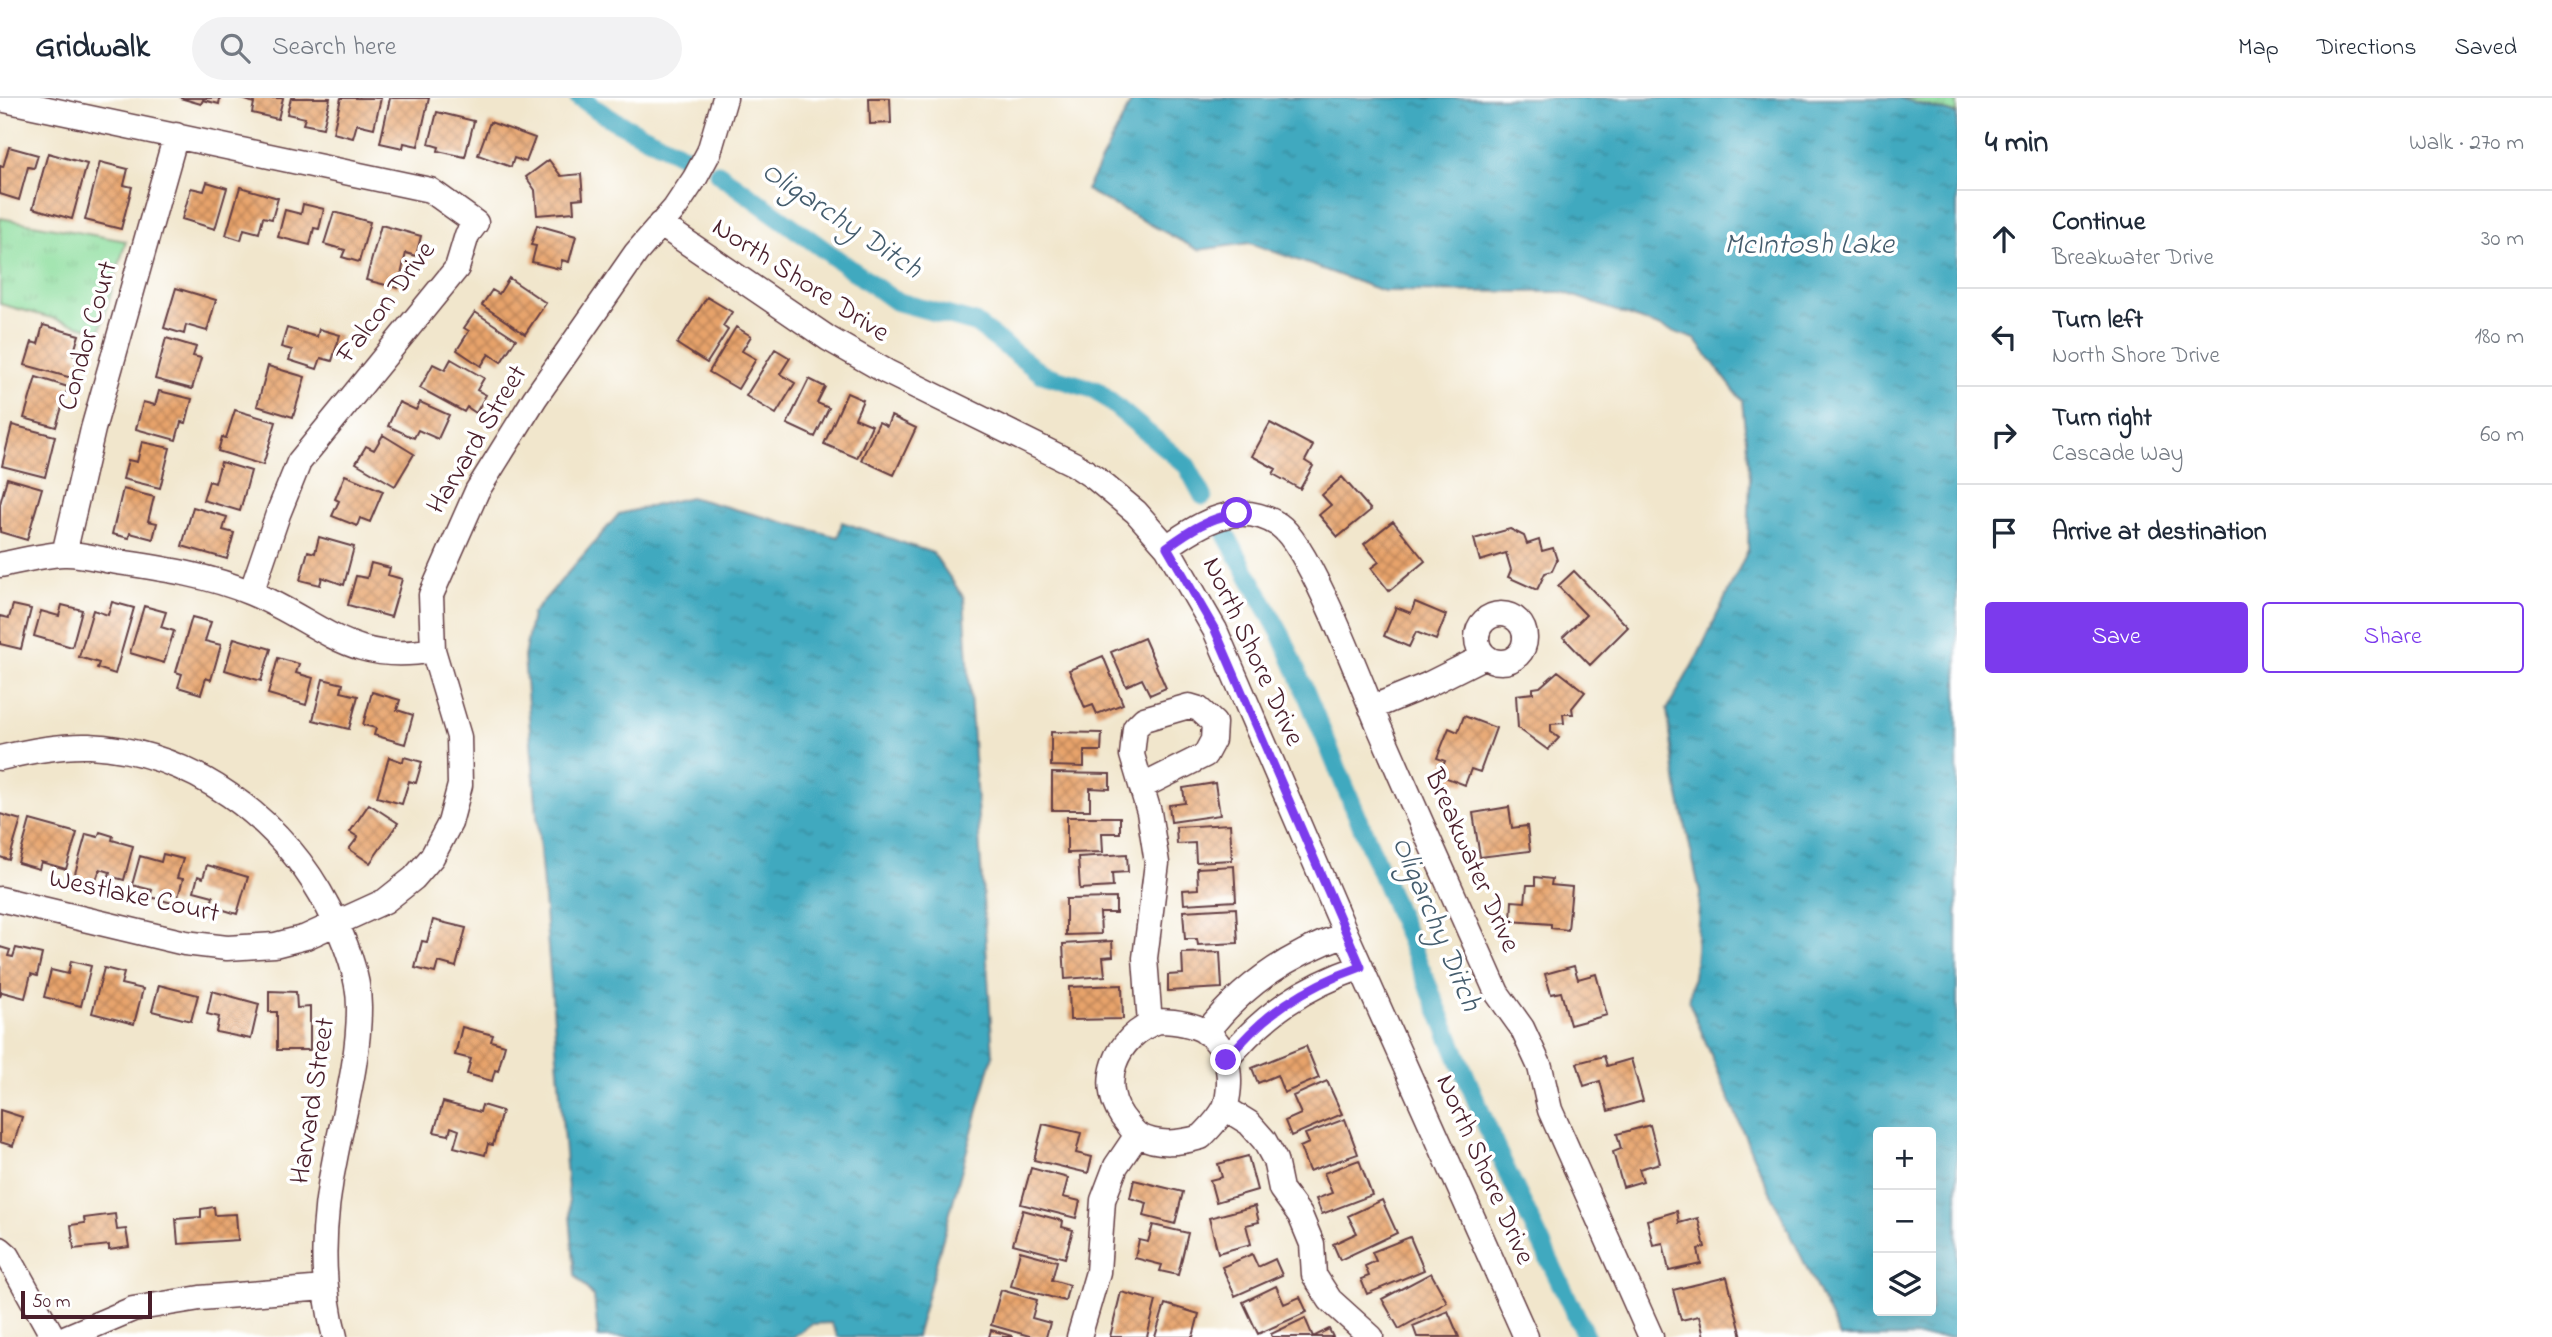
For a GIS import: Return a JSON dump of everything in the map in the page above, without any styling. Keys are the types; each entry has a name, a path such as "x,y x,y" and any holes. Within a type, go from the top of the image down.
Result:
{"street":[{"name":"Harvard Street","path":"335,1337 325,1288 326,1221 335,1155 357,1052 359,1004 352,961 336,923 385,901 414,878 432,857 450,823 460,785 459,737 433,650 431,595 477,491 535,398 636,253 675,208 705,160 725,98"},
{"name":"Falcon Drive","path":"0,99 430,190 476,223 467,235 457,268 299,462 250,593"},
{"name":"Condor Court","path":"64,554 93,429 176,135"},
{"name":"North Shore Drive","path":"660,224 864,359 1084,471 1136,512 1167,547 1215,630 1346,934 1526,1337"},
{"name":"Breakwater Drive","path":"1167,547 1195,527 1214,518 1237,513 1254,514 1279,526 1295,541 1497,993 1522,1028 1540,1068 1550,1110 1651,1337"},
{"path":"0,565 64,554 200,576 250,593 346,644 377,653 409,654 433,650"},
{"path":"1371,708 1427,685 1485,656"},
{"path":"0,758 40,749 89,746 137,753 183,767 235,799 263,821 296,855 336,923"},
{"path":"1143,786 1157,863 1145,958 1150,1024"},
{"name":"Westlake Court","path":"0,899 186,943 227,948 275,945 306,937 336,923"},
{"path":"1206,1032 1239,994 1268,971 1311,946 1346,934"},
{"path":"1226,1060 1255,1027 1284,1004 1327,979 1361,967"},
{"path":"1159,1021 1177,1021 1206,1032 1223,1048 1226,1060 1230,1079 1225,1108 1201,1137 1167,1143 1137,1135 1114,1106 1110,1078 1118,1052 1131,1038 1150,1024 1159,1021"},
{"path":"1225,1108 1249,1123 1264,1140 1275,1160 1281,1189 1300,1214 1312,1244 1314,1275 1330,1300 1371,1337"},
{"path":"1079,1337 1098,1272 1103,1200 1116,1166 1137,1135"},
{"path":"0,1249 8,1256 52,1337"},
{"path":"67,1337 133,1309 200,1298 325,1288"}],"green space":[{"path":"1899,98 1957,98 1957,114"},
{"path":"0,218 126,241 100,331 0,304"}],"water":[{"name":"McIntosh Lake","path":"1133,98 1899,98 1957,115 1957,1337 1840,1337 1753,1156 1689,1002 1700,893 1677,786 1667,710 1698,655 1748,550 1750,477 1742,401 1695,339 1563,292 1383,291 1250,243 1198,250 1086,190"},
{"path":"690,497 838,537 842,522 933,553 964,598 993,1055 916,1337 838,1337 831,1323 811,1324 793,1337 598,1337 594,1297 575,1275 524,657 532,614 619,514"}],"building":[{"path":"180,98 220,98 219,104 203,100 201,104"},
{"path":"240,98 283,98 278,119 252,113 254,103"},
{"path":"291,98 330,98 323,128 303,124 305,118 287,114"},
{"path":"341,98 381,98 374,128 357,124 353,138 333,133"},
{"path":"390,98 429,98 418,146 404,143 403,148 380,143"},
{"path":"869,98 890,98 891,123 870,124"},
{"path":"437,112 474,121 465,157 438,151 439,147 429,144"},
{"path":"490,122 535,138 526,162 514,158 511,167 478,155"},
{"path":"9,147 38,155 34,168 28,167 19,200 0,194 0,166 3,167"},
{"path":"48,153 87,164 72,219 33,208"},
{"path":"549,160 561,176 581,174 583,198 573,199 574,212 537,215 535,190 526,177"},
{"path":"100,162 128,169 124,185 132,187 121,229 85,220"},
{"path":"207,182 227,188 215,229 182,219 191,188 204,191"},
{"path":"240,187 278,198 272,219 263,217 259,233 244,229 241,240 226,235"},
{"path":"303,204 324,209 319,229 314,228 310,245 278,237 285,210 301,214"},
{"path":"334,212 370,222 359,262 342,257 345,250 324,244"},
{"path":"381,225 421,236 416,256 406,253 398,288 366,280"},
{"path":"537,225 576,236 569,262 562,260 560,269 532,262 536,246 531,245"},
{"path":"509,278 546,303 525,334 482,305 492,290 499,294"},
{"path":"176,288 216,300 207,331 186,325 184,334 164,328"},
{"path":"707,297 732,312 723,326 728,330 707,363 677,344"},
{"path":"475,312 516,339 501,362 489,354 481,366 457,350 469,331 464,328"},
{"path":"43,325 79,335 73,355 78,357 72,378 25,365 32,342 38,344"},
{"path":"736,327 751,336 742,351 756,359 738,389 709,372"},
{"path":"287,328 317,337 319,329 340,335 332,361 321,358 317,369 289,360 292,350 281,347"},
{"path":"166,338 196,347 193,356 201,358 192,389 155,379"},
{"path":"775,349 790,358 780,374 795,383 776,414 746,396"},
{"path":"451,359 484,378 477,390 486,395 476,413 467,407 464,412 420,388 433,364 445,370"},
{"path":"268,366 305,377 293,417 257,406"},
{"path":"36,377 68,387 56,427 24,418"},
{"path":"809,379 825,387 817,403 829,408 815,437 787,424"},
{"path":"159,391 192,399 186,423 181,422 176,440 136,429 143,402 155,405"},
{"path":"847,393 863,400 855,418 872,425 857,458 824,444"},
{"path":"399,402 416,410 420,402 449,415 438,439 418,430 414,438 388,426"},
{"path":"235,410 276,422 263,465 218,451 222,437 226,438"},
{"path":"891,416 916,428 894,475 861,460 879,422 887,426"},
{"path":"1270,423 1313,446 1305,461 1313,466 1300,489 1273,474 1276,469 1252,456"},
{"path":"12,425 55,436 45,477 2,466"},
{"path":"383,435 414,454 395,486 356,463 366,446 374,450"},
{"path":"142,442 170,448 160,488 123,479 128,460 137,462"},
{"path":"221,462 251,471 240,511 203,500 209,481 215,483"},
{"path":"345,475 383,491 370,522 360,518 357,526 332,516 339,501 335,499"},
{"path":"1342,477 1371,510 1338,537 1319,515 1331,505 1322,495"},
{"path":"7,478 42,488 27,540 0,532 0,504"},
{"path":"123,489 154,497 148,521 157,523 153,539 130,533 129,538 112,534"},
{"path":"193,507 227,517 223,530 234,533 227,559 182,546"},
{"path":"1393,521 1425,561 1389,591 1371,568 1379,562 1364,544"},
{"path":"1510,529 1524,536 1527,544 1539,540 1542,551 1553,548 1557,560 1552,571 1545,573 1537,590 1508,577 1511,570 1506,553 1480,561 1474,539"},
{"path":"319,537 354,547 344,585 322,577 320,585 300,580 308,551 315,553"},
{"path":"371,563 390,568 388,575 402,579 391,617 348,605 356,576 367,578"},
{"path":"1574,571 1628,627 1590,665 1563,637 1586,615 1558,586"},
{"path":"112,602 134,608 115,674 97,668 99,663 79,657 93,610 108,615"},
{"path":"1415,602 1446,615 1436,640 1416,632 1409,647 1384,636 1396,607 1411,613"},
{"path":"13,605 31,609 21,649 0,644 0,616 9,618"},
{"path":"62,605 82,610 72,647 34,636 41,611 59,616"},
{"path":"144,606 166,612 161,627 174,631 164,663 130,653"},
{"path":"192,617 211,622 205,641 221,645 211,680 206,678 201,694 178,687 182,674 176,672"},
{"path":"234,638 271,649 261,681 225,670"},
{"path":"1144,638 1166,688 1150,695 1142,679 1126,686 1111,652"},
{"path":"1103,656 1123,704 1097,714 1093,705 1085,708 1069,670"},
{"path":"278,658 299,664 296,673 313,678 306,705 268,694"},
{"path":"1558,671 1585,692 1572,708 1573,714 1563,714 1564,723 1551,724 1551,732 1559,738 1548,750 1518,728 1516,695 1533,693 1533,688 1540,687"},
{"path":"323,679 343,684 341,692 358,696 349,729 313,720"},
{"path":"372,692 400,700 397,710 413,715 405,744 374,735 376,728 363,725"},
{"path":"1464,716 1496,728 1480,772 1471,769 1465,785 1439,775 1445,761 1437,758 1449,728 1458,732"},
{"path":"1051,732 1102,733 1101,751 1084,751 1084,767 1051,766"},
{"path":"389,757 403,762 404,757 422,762 416,783 409,781 402,804 377,797"},
{"path":"1052,773 1110,774 1110,789 1090,788 1090,810 1052,810"},
{"path":"1215,783 1220,815 1171,822 1169,805 1185,803 1183,788"},
{"path":"369,804 398,823 370,863 349,849 358,837 350,832"},
{"path":"1509,807 1512,828 1527,826 1530,851 1480,857 1473,813"},
{"path":"0,814 21,820 9,860 0,857"},
{"path":"1067,817 1120,817 1120,833 1102,833 1103,852 1067,853"},
{"path":"30,820 77,833 66,869 41,862 39,869 18,863"},
{"path":"1230,824 1232,860 1196,862 1195,843 1177,844 1176,827"},
{"path":"100,832 113,836 112,840 133,846 124,880 109,876 110,872 100,869 95,883 74,877 86,834 98,837"},
{"path":"163,854 183,859 177,878 183,879 176,904 150,897 152,890 132,885 140,856 161,862"},
{"path":"1127,854 1128,872 1112,873 1113,887 1080,889 1078,857"},
{"path":"207,865 248,877 237,914 211,906 213,896 194,891 198,876 203,878"},
{"path":"1234,866 1236,901 1184,904 1183,890 1198,889 1197,868"},
{"path":"1535,877 1552,879 1551,885 1572,887 1568,930 1551,928 1551,924 1511,921 1512,901 1525,902 1527,885 1535,885"},
{"path":"1116,898 1116,913 1100,913 1101,934 1066,935 1066,899"},
{"path":"1236,908 1238,943 1198,945 1197,939 1185,939 1183,911"},
{"path":"433,920 466,928 456,967 438,962 435,973 415,968 422,941 427,942"},
{"path":"1112,941 1113,956 1103,957 1105,976 1065,979 1063,944"},
{"path":"0,947 10,950 8,956 13,957 16,948 42,954 37,976 31,974 25,998 2,992 0,997"},
{"path":"1220,952 1222,988 1168,991 1168,975 1183,974 1182,953"},
{"path":"71,961 91,966 81,1006 44,997 51,970 68,974"},
{"path":"1574,966 1578,979 1596,974 1607,1015 1570,1025 1561,992 1551,994 1545,974"},
{"path":"104,968 124,973 121,984 143,989 134,1024 92,1013"},
{"path":"159,985 198,995 191,1021 152,1011"},
{"path":"1122,985 1123,1019 1070,1020 1069,987"},
{"path":"212,991 259,1004 251,1039 216,1032 219,1017 207,1014"},
{"path":"269,991 296,992 297,1008 310,1007 310,1050 277,1050 277,1012 269,1012"},
{"path":"462,1027 493,1035 491,1041 505,1045 498,1071 495,1070 492,1081 467,1074 471,1059 455,1055"},
{"path":"1306,1046 1319,1078 1284,1093 1277,1075 1258,1083 1252,1068"},
{"path":"1604,1056 1607,1066 1631,1059 1643,1101 1608,1111 1600,1081 1584,1086 1577,1063"},
{"path":"1327,1081 1342,1114 1291,1136 1285,1121 1301,1114 1293,1096"},
{"path":"443,1102 480,1112 482,1105 502,1111 493,1145 488,1144 485,1155 454,1147 459,1130 451,1127 449,1135 434,1132"},
{"path":"0,1110 22,1117 13,1146 0,1142"},
{"path":"1345,1119 1358,1154 1309,1171 1300,1147 1309,1143 1305,1134"},
{"path":"1043,1124 1081,1133 1076,1153 1092,1157 1088,1173 1034,1160"},
{"path":"1650,1125 1660,1163 1639,1169 1643,1181 1623,1187 1613,1152 1621,1149 1617,1134"},
{"path":"1248,1156 1257,1190 1216,1202 1210,1180 1222,1177 1218,1164"},
{"path":"1359,1160 1372,1195 1322,1214 1316,1199 1332,1193 1324,1173"},
{"path":"1031,1168 1068,1178 1063,1197 1080,1201 1076,1218 1021,1204"},
{"path":"1134,1180 1183,1192 1175,1224 1144,1216 1147,1203 1130,1198"},
{"path":"1382,1200 1397,1233 1340,1260 1333,1244 1357,1233 1348,1216"},
{"path":"1255,1206 1259,1222 1246,1225 1251,1244 1218,1253 1209,1218"},
{"path":"214,1207 215,1215 236,1214 238,1240 178,1244 176,1219 201,1217 201,1209"},
{"path":"1023,1210 1063,1221 1062,1227 1073,1230 1065,1258 1013,1244"},
{"path":"1677,1211 1679,1223 1698,1218 1705,1247 1698,1249 1701,1264 1669,1271 1663,1243 1653,1245 1647,1220"},
{"path":"115,1214 117,1230 126,1229 129,1247 109,1250 109,1245 74,1249 71,1225 85,1223 84,1218"},
{"path":"1153,1225 1188,1233 1178,1275 1160,1271 1162,1265 1135,1258 1139,1240 1148,1242"},
{"path":"1410,1237 1424,1270 1367,1294 1361,1279 1369,1276 1365,1266 1376,1261 1372,1252"},
{"path":"1020,1251 1057,1261 1052,1280 1069,1285 1065,1301 1011,1286"},
{"path":"1252,1254 1258,1267 1275,1259 1282,1275 1235,1296 1222,1267"},
{"path":"1431,1273 1447,1302 1399,1329 1382,1299"},
{"path":"1727,1277 1742,1337 1704,1337 1699,1316 1681,1320 1673,1290"},
{"path":"1276,1286 1284,1304 1300,1297 1307,1312 1258,1334 1243,1302"},
{"path":"1001,1290 1037,1300 1032,1318 1050,1323 1046,1337 1033,1337 991,1325"},
{"path":"1121,1292 1156,1301 1147,1337 1110,1337"},
{"path":"1165,1304 1199,1314 1193,1337 1155,1337"},
{"path":"1448,1311 1459,1337 1417,1337 1413,1326"},
{"path":"1305,1318 1313,1337 1272,1337 1271,1334"},
{"path":"1329,1329 1333,1337 1313,1337"},
{"path":"991,1330 1012,1336 1012,1337 989,1337"}],"waterway":[{"name":"Oligarchy Ditch","path":"579,98 613,120 686,157"},
{"name":"Oligarchy Ditch","path":"718,173 895,301 975,323 1042,374 1096,390 1187,466 1203,496"},
{"name":"Oligarchy Ditch","path":"1226,535 1283,638 1495,1146 1586,1337"}],"route":[{"path":"1226,1060 1255,1027 1284,1004 1327,979 1361,967 1215,630 1167,547 1195,527 1214,518 1237,513"}]}
